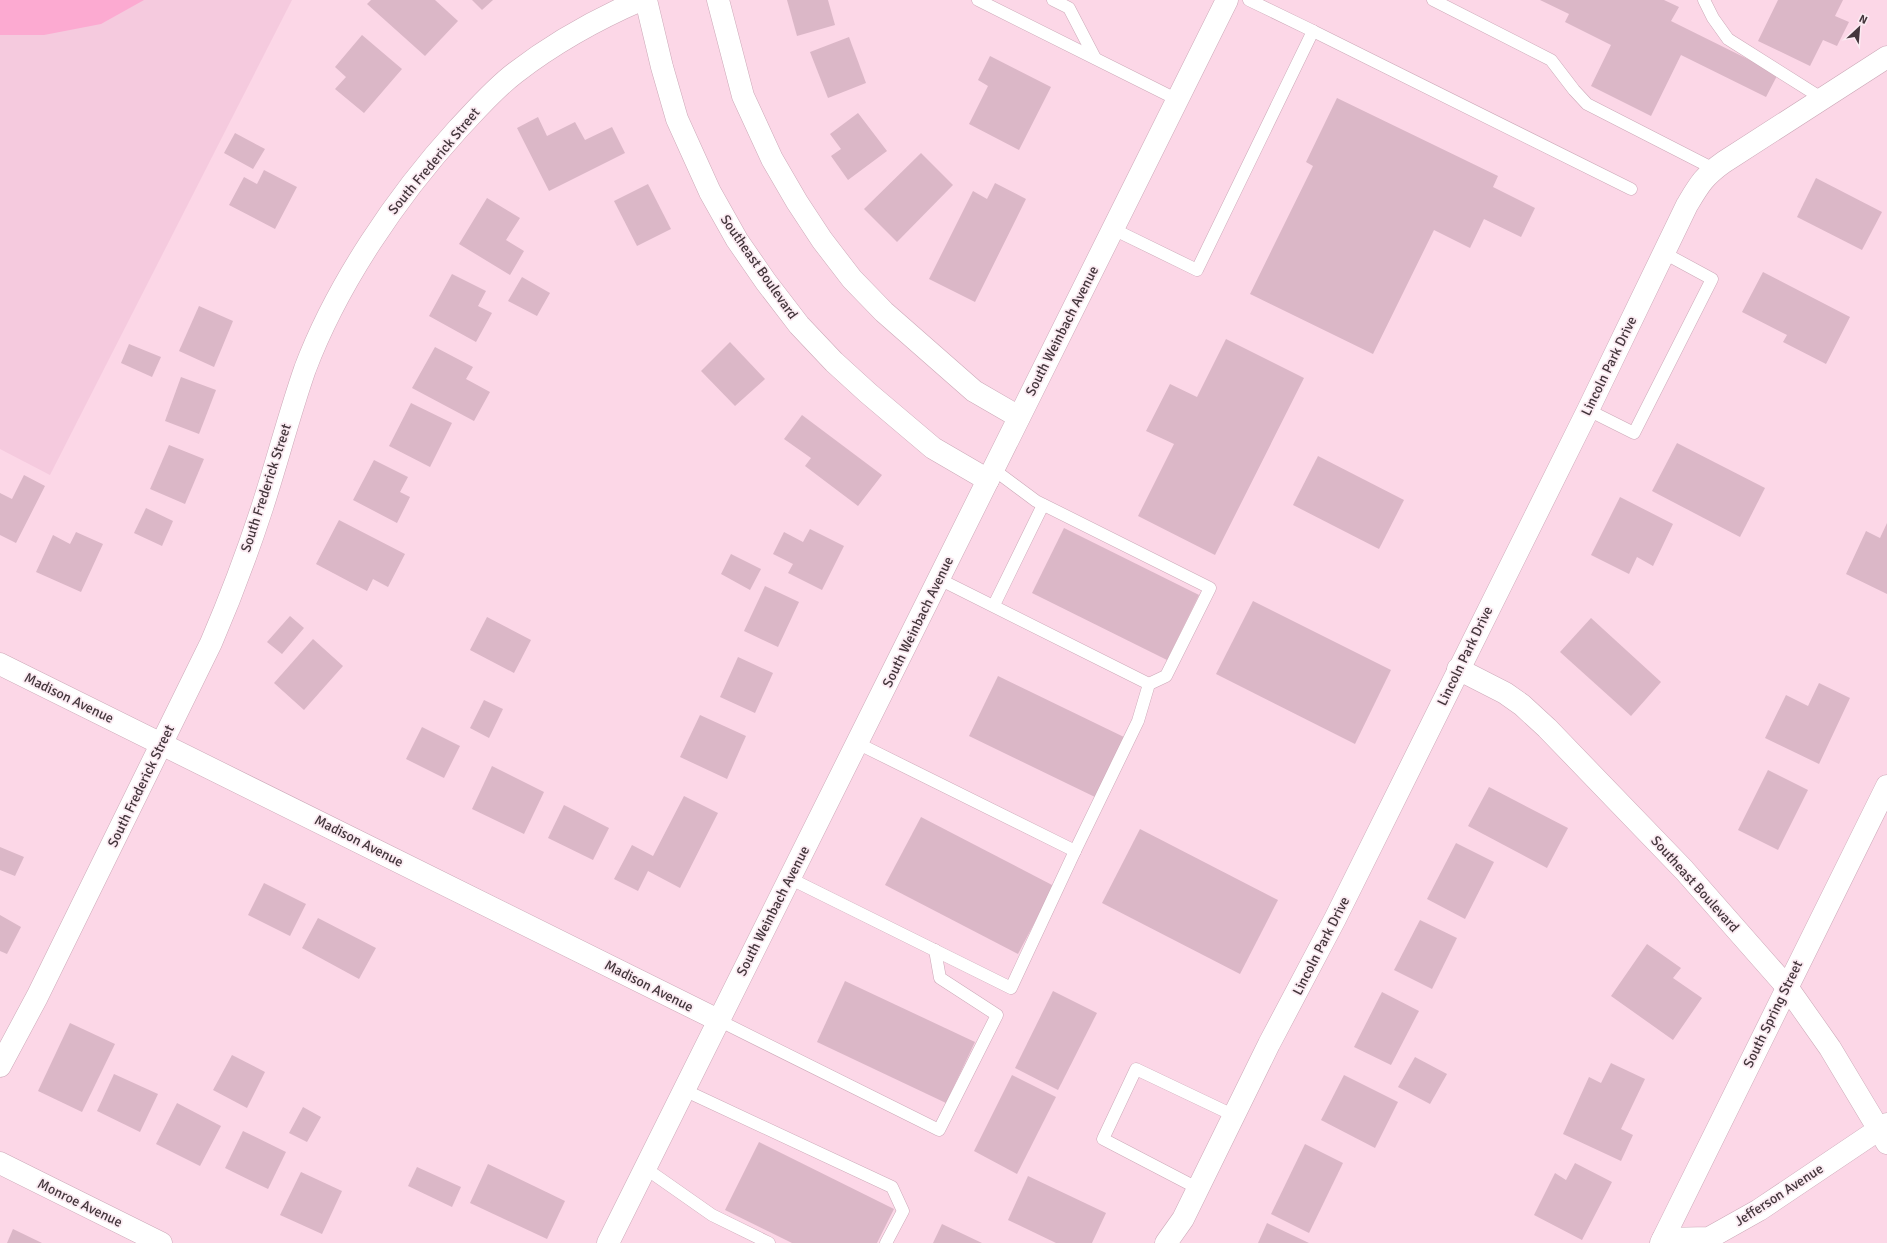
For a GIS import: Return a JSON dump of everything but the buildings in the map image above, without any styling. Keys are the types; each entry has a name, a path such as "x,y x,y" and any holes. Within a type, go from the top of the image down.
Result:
{"street":[{"name":"South Frederick Street","path":"0,1066 37,997 211,643 228,602 262,508 287,422 306,368 323,328 345,286 388,215 435,155 480,105 515,73 558,44 605,16 640,0"},
{"name":"Southeast Boulevard","path":"646,0 662,67 677,119 710,192 737,240 766,282 799,325 834,362 868,393 933,448 991,475"},
{"path":"718,0 743,96 772,159 797,202 822,240 852,279 884,312 974,391 1019,417"},
{"name":"South Weinbach Avenue","path":"608,1243 1227,0"},
{"name":"Lincoln Park Drive","path":"1166,1243 1183,1219 1199,1189 1270,1044 1335,919 1588,410 1687,205 1700,183 1714,169 1887,57"},
{"name":"Madison Avenue","path":"0,664 163,743 718,1020"},
{"name":"Southeast Boulevard","path":"1458,669 1504,693 1522,705 1547,728 1684,870 1786,987 1830,1048 1885,1132"},
{"name":"South Spring Street","path":"1662,1241 1786,987 1887,786"},
{"name":"Jefferson Avenue","path":"1662,1241 1709,1238 1759,1210 1885,1132"},
{"name":"Monroe Avenue","path":"0,1163 160,1243"}],"lane":[{"path":"978,0 1178,100"},
{"path":"1053,0 1069,8 1095,58"},
{"path":"1249,0 1631,189"},
{"path":"1433,0 1551,60 1587,104 1714,169"},
{"path":"1704,0 1713,18 1728,39 1815,104"},
{"path":"1113,230 1197,270 1313,31"},
{"path":"1588,410 1634,433 1712,279 1664,253"},
{"path":"790,878 1011,988 1138,721 1149,684 1166,676 1210,588 1036,501 991,475"},
{"path":"994,605 1043,504"},
{"path":"939,579 994,605 1149,684"},
{"path":"857,743 1075,851"},
{"path":"718,1020 939,1130 997,1015 940,978 935,950"},
{"path":"1199,1189 1103,1139 1136,1069 1235,1116"},
{"path":"684,1090 892,1187 902,1211 886,1243"},
{"path":"645,1168 712,1215 769,1243"}],"shaded area":[{"path":"0,0 292,0 50,475 0,449"},
{"path":"0,0 144,0 101,24 44,35 0,35"}]}
